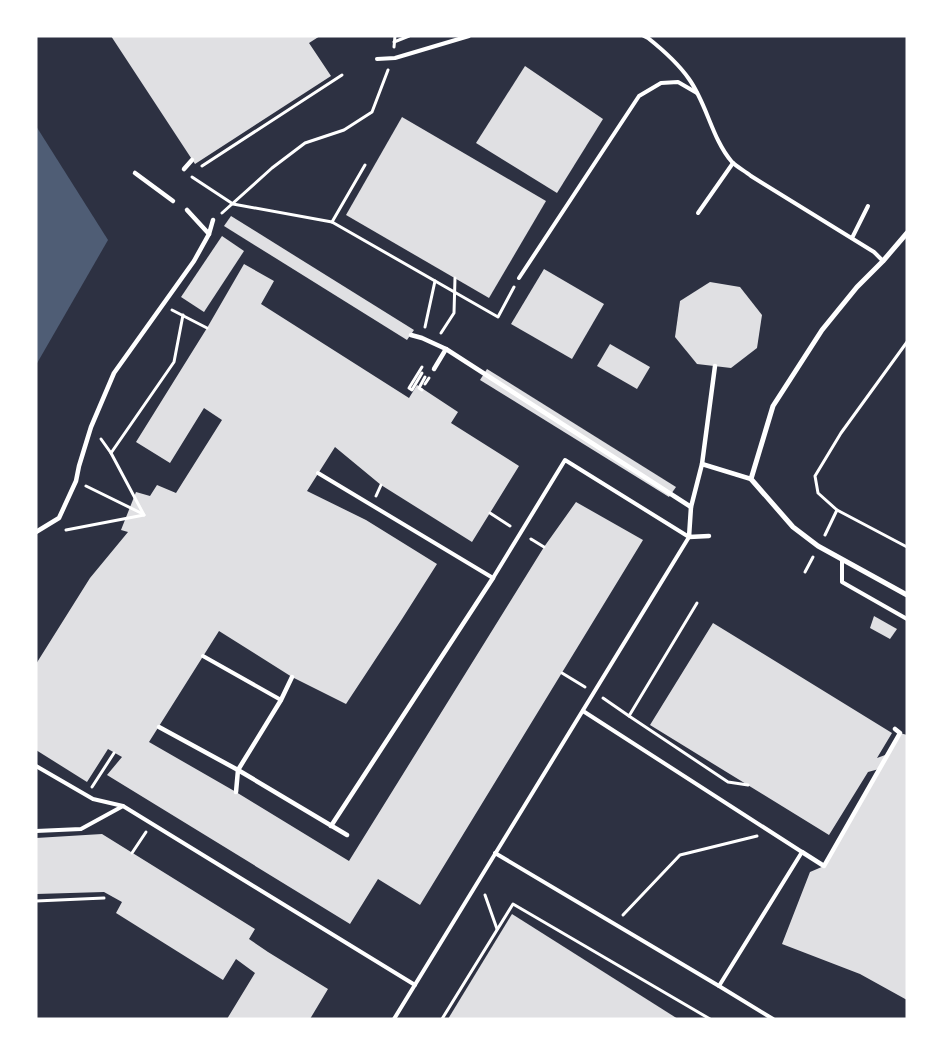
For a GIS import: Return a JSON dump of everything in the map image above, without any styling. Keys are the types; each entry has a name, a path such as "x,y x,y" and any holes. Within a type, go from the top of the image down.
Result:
{"street":[{"path":"184,169 192,160"},
{"path":"135,173 173,200"},
{"path":"187,210 209,234"},
{"path":"36,532 59,518 76,481 91,427 114,373 194,261 209,234 213,220"},
{"path":"751,479 773,406 822,330 856,287 883,261 907,233"},
{"path":"410,335 422,338 446,350 691,507"},
{"path":"435,367 446,350"},
{"path":"709,536 689,537 691,507 702,464 716,366"},
{"path":"702,464 751,479 793,528 818,546 907,595"},
{"path":"331,826 493,578"},
{"path":"236,792 238,770 281,700 292,678"},
{"path":"159,727 238,770 347,835"},
{"path":"802,852 824,866 900,733 895,729"}],"lane":[{"path":"377,59 395,58 469,36"},
{"path":"644,36 672,58 690,79 718,141 732,163 874,252 883,261"},
{"path":"519,278 639,96 661,83 678,82 697,93"},
{"path":"698,213 732,163"},
{"path":"852,238 868,206"},
{"path":"318,474 493,578 565,460 689,537 394,1019"},
{"path":"842,560 842,582 907,619"},
{"path":"203,656 281,700"},
{"path":"583,711 802,852 719,986"},
{"path":"36,766 93,799 123,806 415,985"},
{"path":"36,831 81,829 123,806"},
{"path":"495,853 773,1019"}],"path":[{"path":"213,220 272,168 305,143 344,130 372,112 395,58 395,36"},
{"path":"394,42 409,36"},
{"path":"197,170 342,75"},
{"path":"332,222 365,165"},
{"path":"189,175 233,204 332,222 498,317 519,278"},
{"path":"440,334 454,313 455,278"},
{"path":"426,324 435,281"},
{"path":"144,515 111,453 174,362 183,315 207,328"},
{"path":"907,342 841,433 815,476 818,493 837,510 907,547"},
{"path":"426,367 412,390 409,388 426,359 435,367"},
{"path":"422,390 419,388 426,375"},
{"path":"76,481 144,515"},
{"path":"823,538 837,510"},
{"path":"66,530 144,515"},
{"path":"804,572 814,554"},
{"path":"629,716 696,603"},
{"path":"562,673 728,782 748,785"},
{"path":"87,796 114,753"},
{"path":"132,853 152,824"},
{"path":"614,924 680,855 772,832"},
{"path":"480,880 497,929"},
{"path":"36,901 104,898"},
{"path":"442,1019 513,904 710,1019"}],"water":[{"path":"36,126 108,240 36,365"}],"building":[{"path":"111,36 320,36 309,43 331,76 195,164"},
{"path":"525,66 603,119 557,193 476,143"},
{"path":"402,117 546,201 489,298 346,215"},
{"path":"231,216 414,330 407,340 224,226"},
{"path":"222,236 244,251 204,312 181,297"},
{"path":"244,264 274,281 261,304 409,398 417,385 458,412 451,423 519,466 472,542 381,485 335,447 307,491 366,520 437,564 346,704 292,677 219,631 149,742 236,792 349,861 544,547 576,502 643,540 420,905 378,879 350,924 107,775 122,757 108,749 87,782 36,750 36,664 90,578 128,532 121,530 136,492 150,496 157,485 176,493 222,420 204,408 170,463 136,442 207,328"},
{"path":"544,269 604,304 572,359 511,324"},
{"path":"710,282 740,287 762,315 757,348 731,368 697,364 675,337 680,301"},
{"path":"610,344 650,367 637,389 597,366"},
{"path":"487,369 676,487 669,497 480,380"},
{"path":"874,616 897,629 890,639 870,628"},
{"path":"713,623 892,733 877,758 888,754 900,733 907,735 907,1000 860,974 782,944 810,872 824,866 879,769 868,772 829,835 650,725"},
{"path":"102,834 255,929 249,939 328,989 310,1019 227,1019 255,973 236,959 223,980 116,913 122,902 104,892 36,894 36,838"},
{"path":"512,914 678,1019 448,1019"}]}
